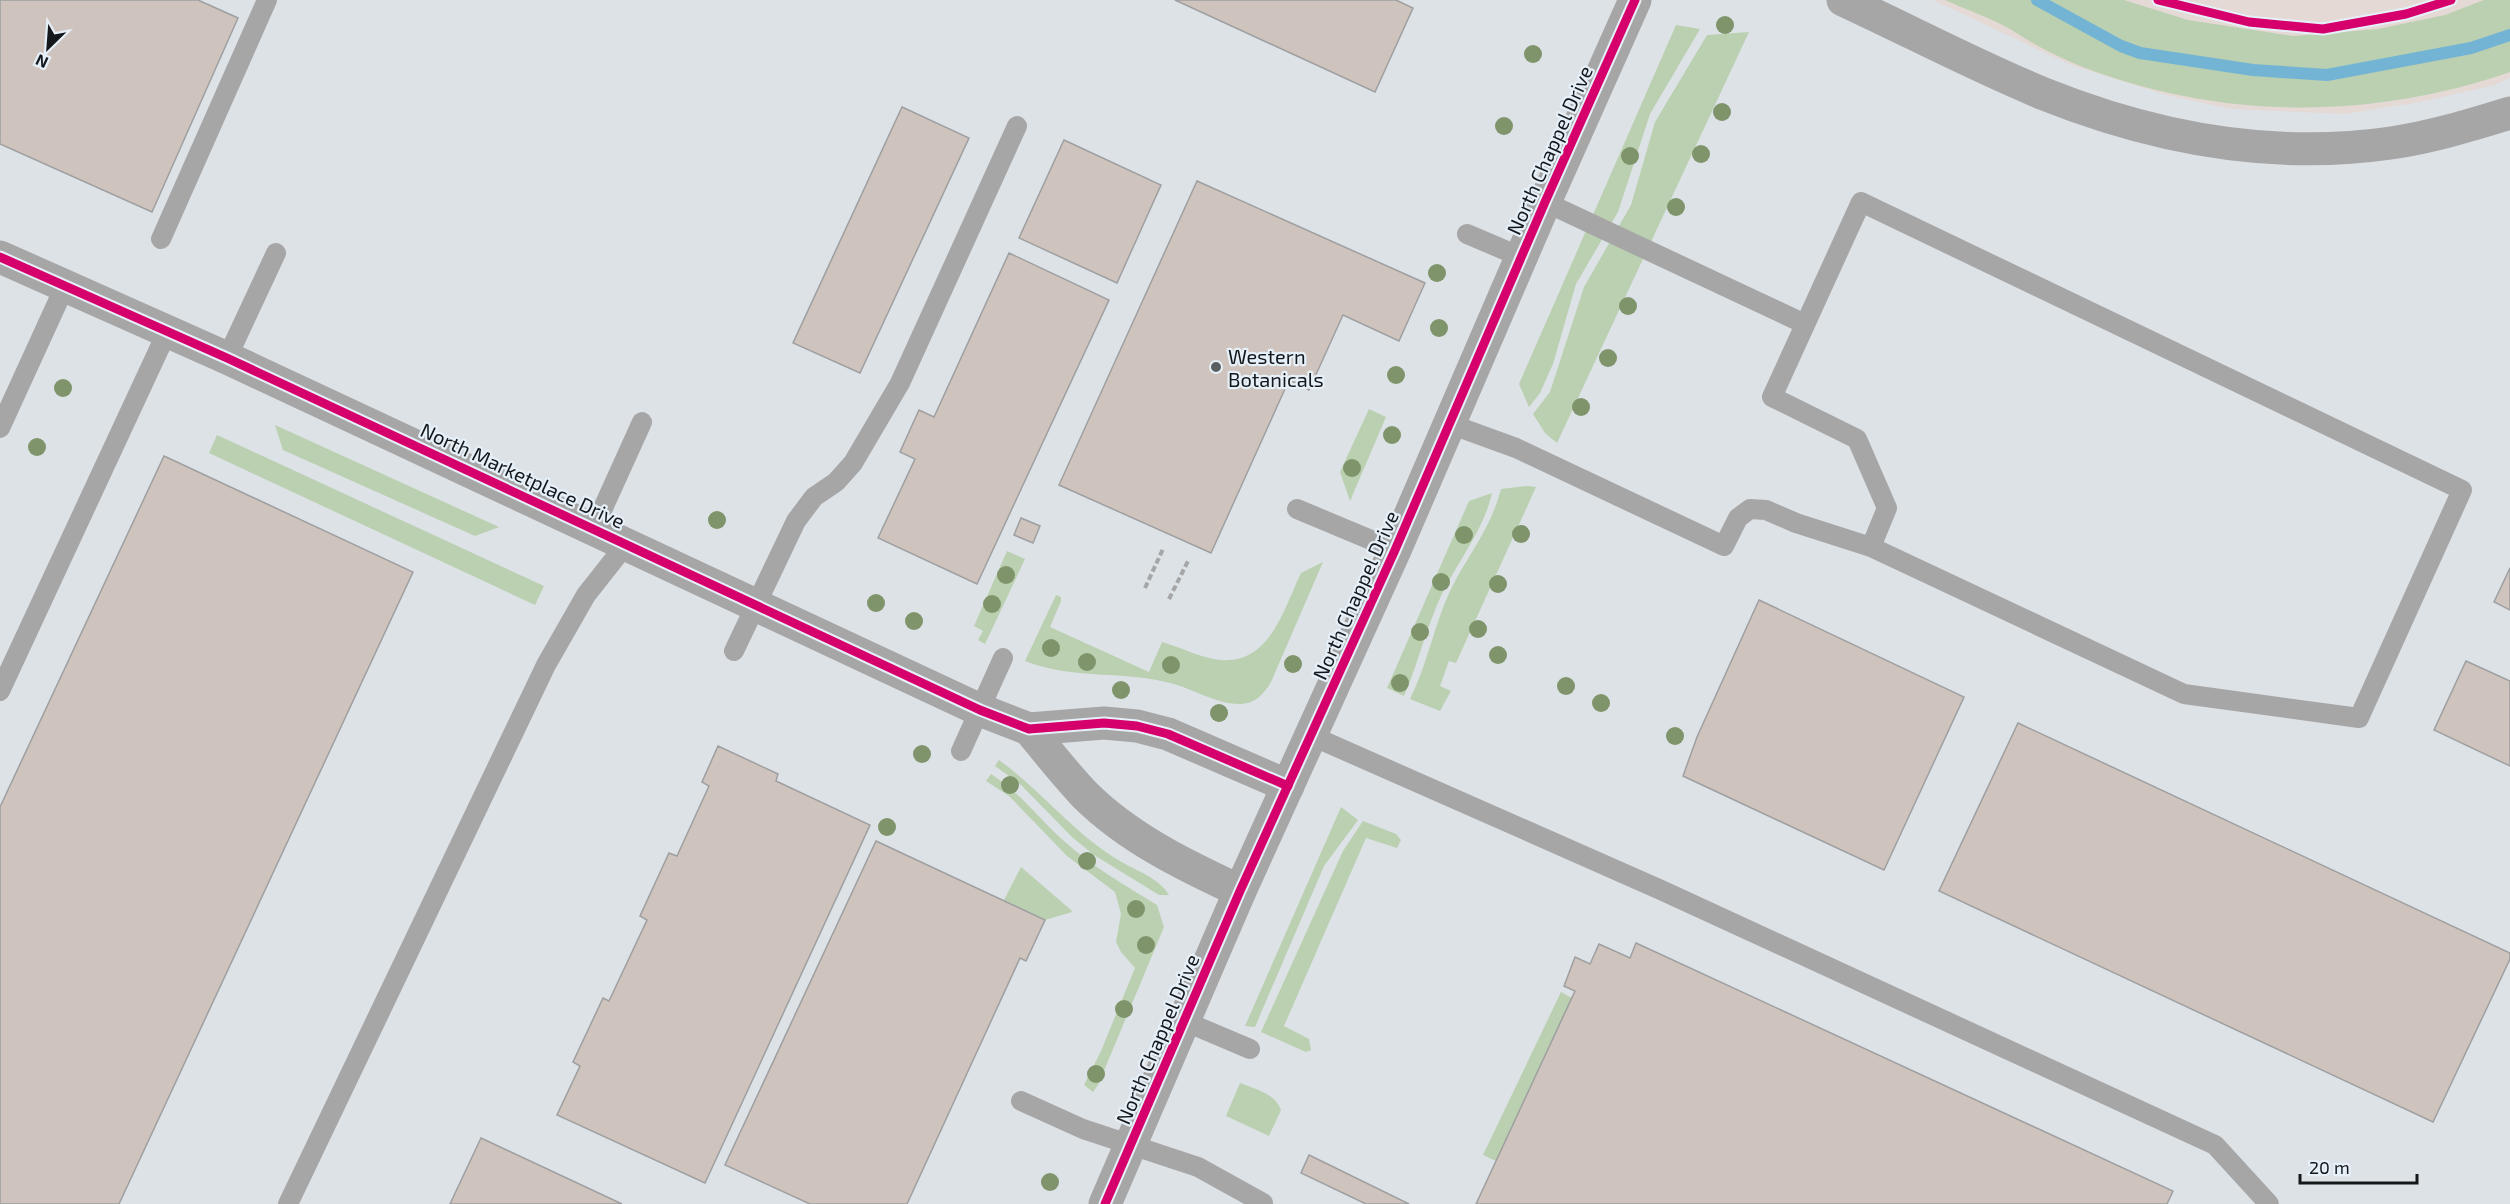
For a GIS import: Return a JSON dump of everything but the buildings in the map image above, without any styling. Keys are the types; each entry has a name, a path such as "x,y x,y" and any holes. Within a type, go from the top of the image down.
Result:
{"street":[{"name":"North Chappel Drive","path":"1105,1204 1240,891 1395,550 1521,256 1635,0"},
{"path":"1843,0 2044,94 2160,132 2235,146 2314,147 2391,143 2463,128 2510,112"},
{"name":"North Marketplace Drive","path":"0,257 227,358 980,710 1029,729"},
{"path":"1029,729 1104,723 1137,726 1168,734 1288,786"},
{"path":"1029,729 1086,796 1123,825 1178,862 1240,891"}],"lane":[{"path":"161,239 267,0"},
{"path":"734,651 796,522 814,497 836,482 853,463 900,383 1017,126"},
{"path":"1545,202 1805,324"},
{"path":"1450,424 1516,448 1724,546 1737,518 1750,509 1766,510 1796,524 1871,547 2184,694 2359,718 2462,490 1861,202 1772,397 1857,439 1887,508 1871,547"},
{"path":"1467,234 1521,256"},
{"path":"227,358 276,253"},
{"path":"0,428 65,286"},
{"path":"0,691 167,332"},
{"path":"594,528 642,422"},
{"path":"1297,509 1395,550"},
{"path":"288,1204 546,665 586,595 627,543"},
{"path":"961,751 1003,658"},
{"path":"1312,736 1661,890 2215,1145 2269,1204"},
{"path":"1184,1021 1250,1048"},
{"path":"1021,1101 1083,1129 1198,1167 1263,1203"}],"path":[{"path":"1145,588 1163,549"},
{"path":"1169,599 1188,561"}],"shaded area":[{"path":"1933,0 2510,0 2510,78 2495,85 2421,102 2345,114 2231,109 2166,95 2071,65"}],"green space":[{"path":"1945,0 2124,0 2188,20 2293,36 2378,29 2445,15 2484,0 2510,0 2510,72 2458,88 2404,99 2350,105 2296,107 2242,105 2188,97 2135,84 2083,67 2048,51 1998,23"},
{"path":"1676,25 1700,29 1650,114 1618,212 1576,284 1553,364 1540,393 1529,407 1519,384"},
{"path":"1749,32 1557,443 1545,433 1533,414 1550,392 1584,287 1631,205 1655,122 1707,35"},
{"path":"1369,409 1386,417 1350,501 1340,472"},
{"path":"275,425 499,527 475,536 283,450"},
{"path":"217,435 544,586 535,605 209,453"},
{"path":"1536,487 1456,663 1449,661 1440,686 1451,691 1440,711 1410,699 1450,591 1485,530 1501,489"},
{"path":"1492,493 1483,520 1447,583 1436,608 1404,696 1387,688 1469,501"},
{"path":"1007,551 1025,559 985,644 978,640 983,631 974,626"},
{"path":"1323,562 1271,682 1262,695 1250,702 1239,704 1223,702 1174,684 1155,680 1061,671 1025,661 1056,595 1061,597 1061,601 1050,627 1149,672 1162,642 1213,659 1237,659 1263,644 1273,632 1301,573"},
{"path":"999,760 1103,850 1154,879 1169,895 1159,895 1094,855 1072,837 1021,785 995,766"},
{"path":"991,774 1012,790 1055,833 1087,860 1157,905 1164,927 1098,1085 1093,1092 1084,1085 1101,1051 1135,968 1121,952 1116,942 1121,914 1115,892 1067,856 1009,796 986,781"},
{"path":"1341,807 1358,820 1324,866 1255,1027 1245,1026"},
{"path":"1363,821 1396,834 1401,840 1397,848 1366,838 1284,1026 1309,1039 1311,1050 1306,1052 1261,1032 1343,851"},
{"path":"1021,867 1072,912 1045,920 1004,900"},
{"path":"1561,992 1572,998 1496,1161 1483,1155"},
{"path":"1240,1083 1270,1096 1278,1104 1281,1110 1269,1136 1226,1116"}],"waterway":[{"path":"2037,0 2121,46 2140,53 2253,70 2327,75 2471,48 2510,35"}],"cycle path":[{"path":"1105,1204 1240,891 1395,550 1635,0"},
{"path":"2158,0 2249,22 2323,29 2406,14 2451,0"},
{"path":"0,257 227,358 980,710 1029,729 1104,723 1137,726 1168,734 1288,786"}],"place":[{"name":"Western Botanicals","path":"1216,367"}]}
